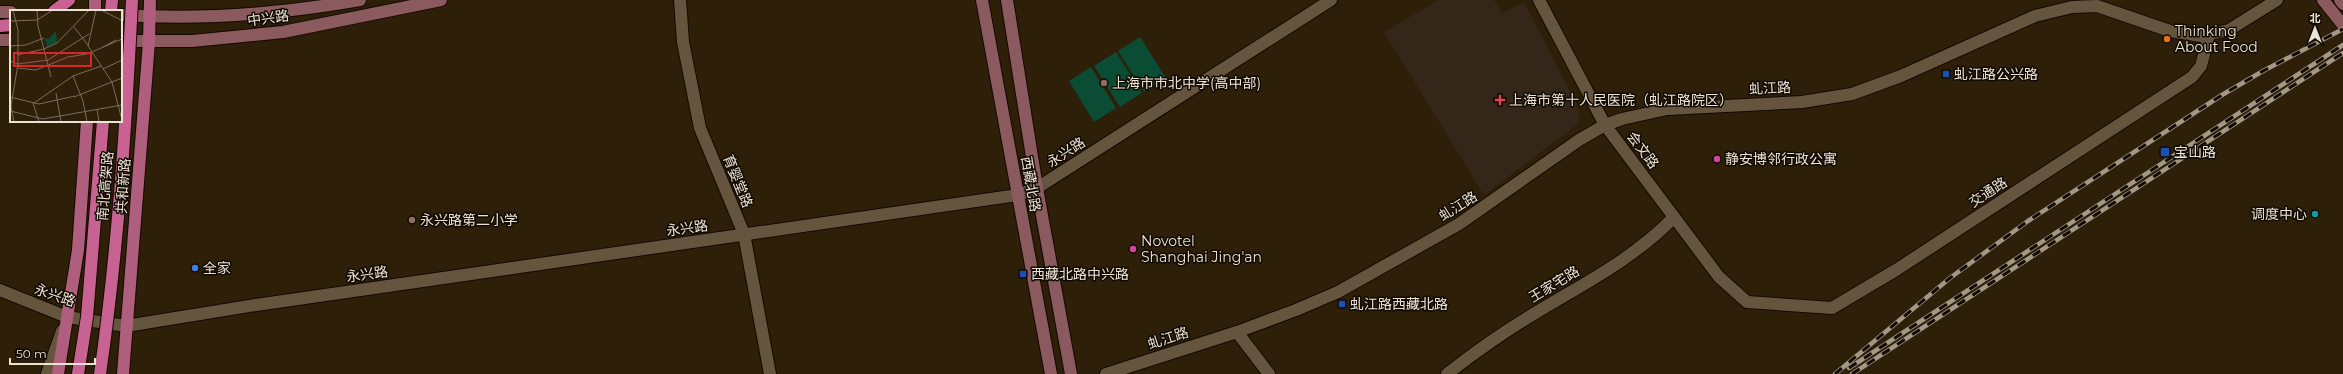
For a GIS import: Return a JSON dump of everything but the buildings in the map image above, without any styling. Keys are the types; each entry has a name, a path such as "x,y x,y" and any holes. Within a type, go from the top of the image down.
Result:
{"highway":[{"path":"55,10 69,0"},
{"path":"111,10 112,0"},
{"name":"南北高架路","path":"100,374 108,319 120,194 132,0"},
{"path":"0,26 10,25"},
{"name":"南北高架路","path":"78,374 88,309 103,122"}],"main road":[{"name":"共和新路","path":"123,374 149,42 150,0"},
{"name":"中兴路","path":"122,15 191,17 275,12 360,0"},
{"name":"中兴路","path":"122,41 192,41 283,32 441,0"},
{"name":"西藏北路","path":"982,0 1051,374"},
{"name":"西藏北路","path":"1007,0 1037,188 1071,374"},
{"path":"2323,0 2343,26"},
{"path":"2340,0 2343,4"},
{"path":"55,373 67,317 78,250 87,122"}],"street":[{"name":"育婴堂路","path":"680,0 683,42 700,128 744,234 770,374"},
{"name":"永兴路","path":"0,290 67,317 126,326 256,305 1018,195 1037,188 1331,0"},
{"name":"会文路","path":"1539,0 1605,125 1719,278 1747,302"},
{"name":"虬江路","path":"1106,374 1237,332 1296,310 1366,277 1459,224 1579,140 1605,125 1638,114 1667,109 1802,102 1852,94 1908,73 2035,16 2076,6 2096,3 2170,31 2193,36 2209,35 2229,30 2277,0"},
{"name":"交通路","path":"1747,302 1832,308 1896,270 2192,77 2201,66 2209,35"},
{"name":"王家宅路","path":"1447,374 1509,329 1645,246 1674,217"},
{"path":"1237,332 1269,374"}],"shaded area":[{"name":"上海市第十人民医院（虬江路院区）","path":"1439,0 1494,0 1502,13 1524,2 1580,111 1578,124 1484,195 1384,32"}],"green space":[{"path":"1140,37 1166,78 1144,92 1118,51"},
{"path":"1116,52 1142,93 1120,107 1094,66"},
{"path":"1091,67 1116,108 1094,122 1069,81"}],"railway":[{"path":"1835,374 1950,278 2028,221 2222,95 2263,71 2343,29"},
{"path":"1849,368 2343,45"},
{"path":"1852,374 2343,53"}],"place":[{"name":"Thinking About Food","path":"2167,39"},
{"name":"虬江路公兴路","path":"1946,74"},
{"name":"上海市市北中学(高中部)","path":"1104,83"},
{"name":"上海市第十人民医院（虬江路院区）","path":"1500,100"},
{"name":"宝山路","path":"2165,152"},
{"name":"静安博邻行政公寓","path":"1717,159"},
{"name":"调度中心","path":"2315,214"},
{"name":"永兴路第二小学","path":"412,220"},
{"name":"Novotel Shanghai Jing'an","path":"1133,249"},
{"name":"全家","path":"195,268"},
{"name":"西藏北路中兴路","path":"1023,274"},
{"name":"虬江路西藏北路","path":"1342,304"}]}
